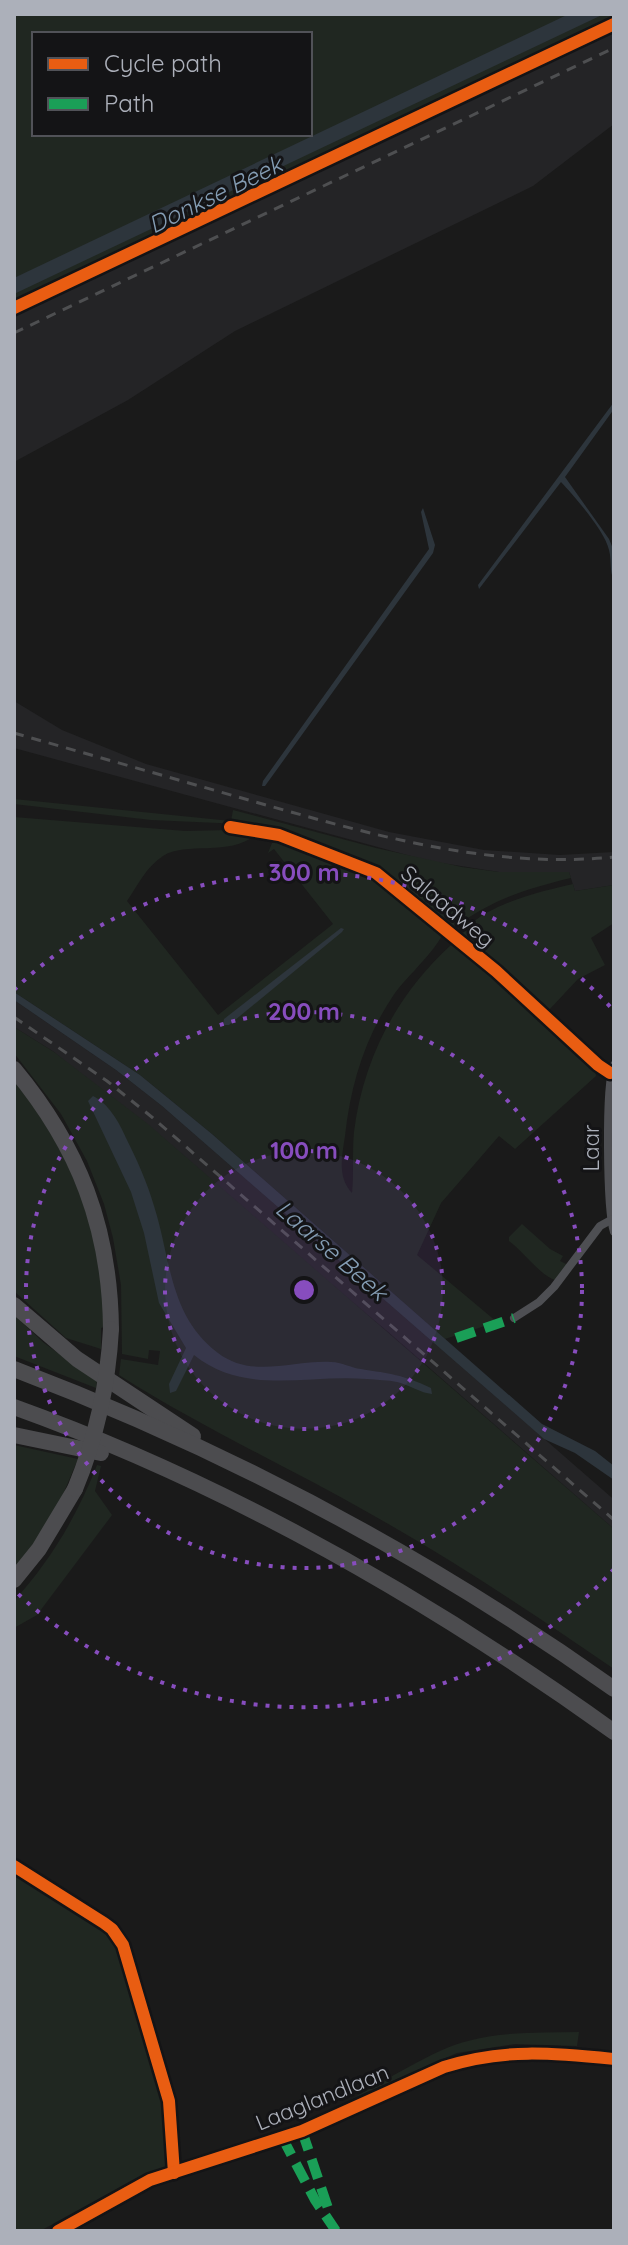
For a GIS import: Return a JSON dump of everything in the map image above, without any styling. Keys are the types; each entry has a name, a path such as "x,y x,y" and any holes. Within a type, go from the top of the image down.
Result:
{"highway":[{"path":"14,1069 56,1126 88,1192 105,1250 111,1329 102,1407 75,1489 52,1531 14,1580"},
{"path":"14,1305 77,1359 240,1466"},
{"path":"14,1369 112,1408 240,1466 329,1512 447,1579 614,1689"},
{"path":"14,1407 154,1465 263,1517 376,1578 482,1642 614,1732"},
{"path":"14,1435 154,1465"}],"street":[{"name":"Salaadweg","path":"230,827 279,835 376,873 496,971 598,1065 612,1069"},
{"name":"Laar","path":"612,1069 611,1220 614,1232"},
{"path":"514,1318 539,1302 600,1226 611,1220"},
{"name":"Laaglandlaan","path":"58,2231 150,2180 302,2131 456,2063 500,2053 533,2051 614,2059"}],"shaded area":[{"path":"14,14 614,14 614,20 14,305"},
{"path":"614,29 614,124 533,186 235,331 128,400 14,462 14,317"},
{"path":"14,701 62,730 146,764 389,832 484,850 560,855 614,852 614,885 575,891 569,872 499,872 429,861 14,748"},
{"path":"14,799 231,821 233,810 462,867 499,872 569,872 571,878 509,897 452,929 377,870 278,830 241,824 151,820 14,804"},
{"path":"14,817 185,831 232,830 255,835 233,845 183,849 163,856 147,871 127,901 218,1015 333,924 274,849 268,853 272,843 287,842 379,878 443,931 437,944 384,1010 361,1061 351,1097 342,1159 344,1180 352,1193 354,1132 365,1079 374,1054 399,1006 451,945 459,947 509,988 595,1069 596,1076 515,1149 499,1136 441,1203 417,1255 497,1322 445,1339 212,1134 140,1075 14,992"},
{"path":"573,884 575,891 614,885 614,923 591,938 605,965 578,979 549,1010 462,935 470,925 496,908"},
{"path":"14,1000 116,1070 162,1106 611,1497 614,1500 614,1529 387,1331 54,1052 14,1027"},
{"path":"14,1027 54,1052 148,1124 614,1529 614,1669 493,1588 400,1531 119,1375 121,1359 158,1365 160,1351 149,1350 148,1359 122,1354 121,1285 104,1204 87,1161 61,1114 14,1053"},
{"path":"14,1081 56,1143 86,1211 101,1276 104,1327 101,1328 101,1349 66,1338 14,1291"},
{"path":"522,1224 550,1249 563,1256 560,1261 568,1265 555,1280 544,1274 509,1241 509,1237"},
{"path":"14,1315 44,1343 97,1381 96,1388 14,1356"},
{"path":"14,1445 78,1459 52,1520 14,1570"},
{"path":"97,1465 101,1466 95,1491 112,1515 37,1615 14,1628 14,1601 62,1537"},
{"path":"14,1871 100,1923 117,1940 128,1966 163,2101 167,2166 143,2175 40,2231 14,2231"},
{"path":"579,2032 577,2046 515,2044 457,2053 351,2099 425,2058 468,2041 509,2034"}],"water":[{"name":"Donkse Beek","path":"569,14 604,14 14,294 14,278"},
{"path":"614,402 614,409 565,477 609,539 614,551 614,581 609,550 602,533 561,482 479,589 478,585"},
{"path":"423,508 435,545 433,553 265,786 262,786 429,549 421,512"},
{"path":"341,928 344,929 342,932 229,1025 223,1025 224,1019"},
{"name":"Laarse Beek","path":"14,992 140,1075 212,1134 542,1424 595,1451 614,1466 614,1480 575,1453 544,1439 162,1106 116,1070 14,1000"},
{"path":"93,1096 104,1103 116,1120 142,1171 181,1304 202,1338 218,1353 231,1361 259,1367 339,1363 412,1380 431,1388 432,1394 386,1380 255,1379 214,1368 194,1355 176,1391 170,1393 169,1384 186,1348 159,1303 144,1233 131,1192 88,1101"}],"railway":[{"path":"14,333 614,48"},
{"path":"14,733 309,817 438,848 525,858 569,860 614,857"},
{"path":"14,1017 107,1081 153,1118 614,1520"}],"marked path":[{"path":"456,1338 514,1318"},
{"path":"302,2131 330,2214"},
{"path":"282,2137 315,2200 336,2231"}],"cycle path":[{"path":"14,308 614,24"},
{"path":"230,827 279,835 376,873 496,971 610,1073"},
{"path":"14,1866 104,1923 123,1945 169,2101 174,2173"},
{"path":"58,2231 150,2180 302,2131 444,2067 508,2055 549,2054 614,2059"}]}
